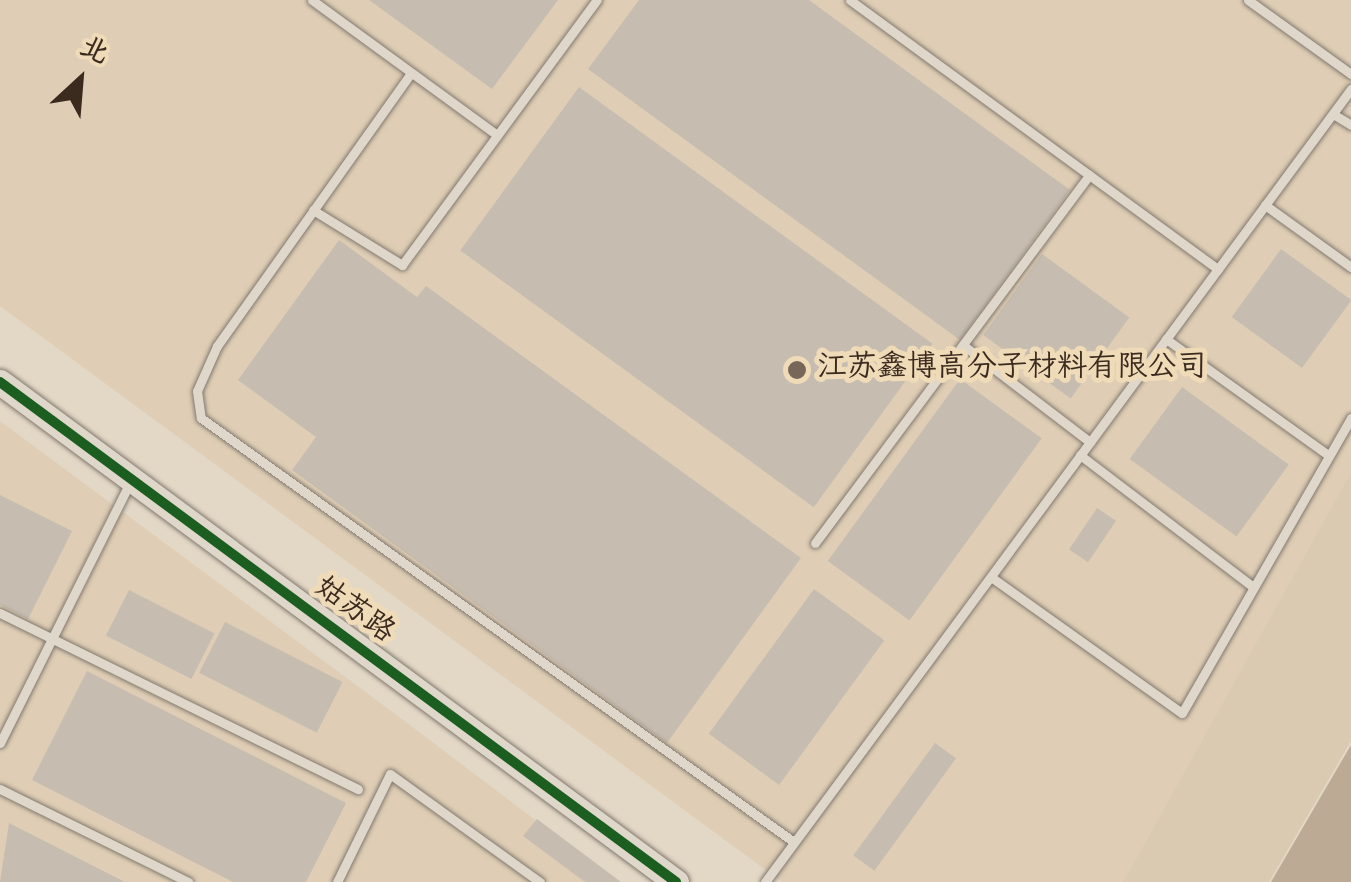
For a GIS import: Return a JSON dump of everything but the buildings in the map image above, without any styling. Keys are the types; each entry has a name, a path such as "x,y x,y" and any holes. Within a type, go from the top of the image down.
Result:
{"street":[{"name":"姑苏路","path":"0,382 676,882"}],"lane":[{"path":"312,0 497,136"},
{"path":"314,210 396,268 597,0"},
{"path":"850,0 1218,269"},
{"path":"1248,0 1351,74"},
{"path":"411,73 217,346 197,391 200,418 794,842"},
{"path":"765,882 1351,89"},
{"path":"1333,114 1351,125"},
{"path":"815,543 1089,175"},
{"path":"1265,205 1351,267"},
{"path":"1166,339 1328,456"},
{"path":"962,344 1090,442"},
{"path":"990,577 1182,713 1351,418"},
{"path":"1080,455 1253,587"},
{"path":"0,743 131,479"},
{"path":"0,613 358,789"},
{"path":"337,882 390,774 540,882"},
{"path":"0,789 188,882"}],"shaded area":[{"path":"0,0 1351,0 1351,472 1123,882 782,882 0,306"},
{"path":"0,421 406,722 617,882 0,882"},
{"path":"1351,472 1351,741 1269,882 1123,882"},
{"path":"1351,745 1351,882 1271,882"}],"cycle path":[{"path":"0,382 676,882"}],"place":[{"name":"江苏鑫博高分子材料有限公司","path":"797,370"}]}
